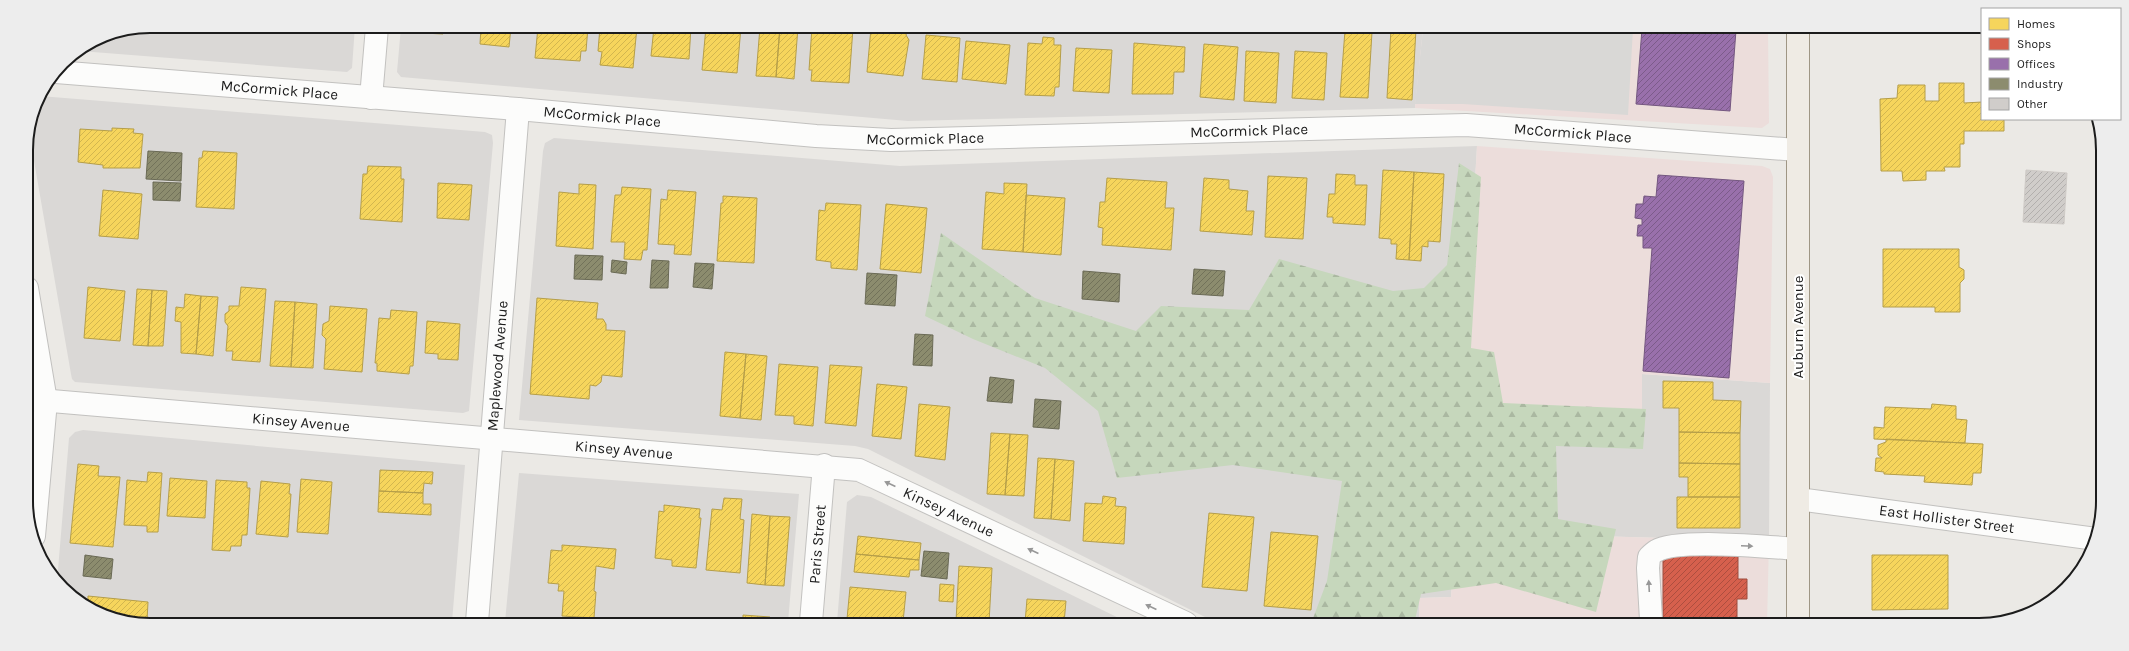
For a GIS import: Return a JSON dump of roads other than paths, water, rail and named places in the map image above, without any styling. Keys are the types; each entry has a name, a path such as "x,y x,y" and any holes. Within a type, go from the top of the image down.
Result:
{"main road":[{"name":"Auburn Avenue","path":"1798,33 1798,618"}],"street":[{"path":"371,98 376,33"},
{"name":"McCormick Place","path":"62,73 518,109 816,136 891,140 1466,125 1797,150"},
{"name":"Maplewood Avenue","path":"477,618 493,440 518,109"},
{"path":"33,355 37,400 34,519"},
{"name":"Kinsey Avenue","path":"37,400 493,440 824,465 859,470 1175,618"},
{"name":"Paris Street","path":"811,618 824,465"},
{"name":"East Hollister Street","path":"1798,499 2090,538"},
{"path":"1651,618 1648,568 1649,557 1657,550 1690,545 1728,545 1798,549"}]}
